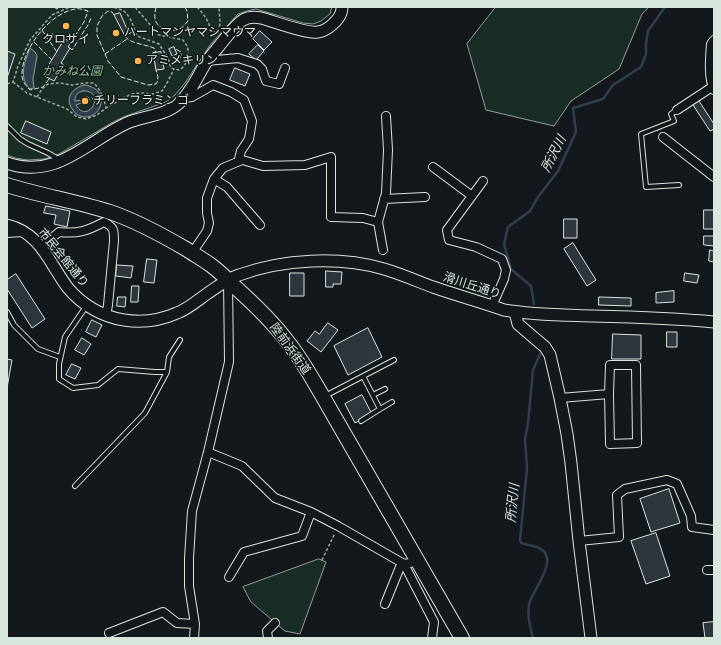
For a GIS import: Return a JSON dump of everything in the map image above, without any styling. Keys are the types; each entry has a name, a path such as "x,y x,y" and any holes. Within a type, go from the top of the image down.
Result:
{"highway":[{"name":"陸前浜街道","path":"7,185 110,212 135,222 192,253 213,267 254,304 284,337 301,361 462,638"}],"street":[{"path":"7,164 35,168 62,161 126,124 168,110 177,105 184,98 220,44 237,24 244,19 253,17 261,18 306,31 319,32 331,26 336,21 341,14 342,7"},
{"path":"677,110 713,88 710,72 711,44 714,40"},
{"path":"208,61 238,58 257,64 262,69 266,81 279,84 284,68"},
{"path":"184,98 192,97 213,85 231,92 244,100 252,121 249,139 241,150 239,159 242,160"},
{"path":"383,250 378,222 386,193 388,150 386,116"},
{"path":"663,137 714,177"},
{"path":"192,253 208,231 209,223 207,198 214,179 223,168 242,160 263,166 304,165 331,157 331,217 363,218 378,222"},
{"path":"433,167 472,196"},
{"path":"214,179 227,188 260,225"},
{"path":"483,181 447,230 449,240 476,247 502,259 506,270 504,279 492,306"},
{"path":"384,200 425,197"},
{"path":"41,247 59,232 81,232 104,222 111,225 114,231 114,241 106,316"},
{"name":"市民会館通り","path":"7,225 24,232 34,239 76,296 87,305 106,316 138,322 156,320 171,316 179,313 228,280"},
{"path":"7,233 24,232"},
{"name":"滑川丘通り","path":"228,280 238,275 266,267 293,263 318,261 356,263 385,269 433,287 504,310 515,312 546,315 652,318 714,322"},
{"path":"194,638 195,624 189,586 192,511 208,452 229,362 228,280"},
{"path":"515,312 518,324 545,347 550,355 560,398 571,463 591,638"},
{"path":"610,365 636,365 637,443 610,444 609,394 610,365"},
{"path":"560,398 609,394"},
{"path":"208,452 242,466 275,498 311,512 404,564 434,622 432,638"},
{"path":"579,541 619,537 617,495 625,489 667,480 677,484 690,516 692,527 714,530"},
{"path":"229,578 244,552 302,536 311,512"},
{"path":"385,604 400,567 404,564 417,560"},
{"path":"109,633 163,612 177,622 195,624"},
{"path":"268,638 267,631 275,623"}],"lane":[{"path":"677,110 671,114 674,121 641,134 646,187 679,185"},
{"path":"7,126 20,139 62,161"},
{"path":"87,305 65,337 60,357 59,379 73,388 98,386 118,369 167,372"},
{"path":"7,312 14,325 38,349 60,357"},
{"path":"75,486 145,413 167,372 169,357 180,340"},
{"path":"323,397 394,360"},
{"path":"363,376 380,409"},
{"path":"373,395 385,389"},
{"path":"360,420 392,402"}],"path":[{"path":"13,82 18,66 30,40 52,15 70,7"},
{"path":"109,7 119,8 127,13 137,36 160,44 168,58 171,68 179,70 183,68 186,65 188,58 188,47 183,40 159,35 135,7"},
{"path":"198,7 210,24 212,33 220,44"},
{"path":"212,33 219,29 219,7"},
{"path":"13,82 27,93 67,109 77,118 86,119 97,115 130,94 153,94 162,91 174,68"},
{"path":"7,84 13,82"},
{"path":"37,97 42,89 48,84 94,84 100,89 106,108"},
{"path":"92,99 103,95"},
{"path":"322,560 338,526"}],"green space":[{"name":"かみね公園","path":"7,7 332,7 330,14 321,21 313,24 303,23 256,9 238,14 210,45 185,83 175,95 166,102 115,121 59,154 45,159 28,160 7,155"},
{"path":"496,7 649,7 642,14 619,69 571,101 554,126 486,110 467,44"},
{"path":"319,559 326,562 300,634 285,631 251,602 243,587"}],"water":[{"path":"30,48 37,56 33,79 34,88 30,89 24,80 23,74"},
{"path":"84,85 92,87 98,91 101,97 99,108 96,113 90,116 83,117 75,113 70,106 69,98 71,94 80,86","holes":["83,91 90,92 94,96 95,101 90,110 86,112 81,110 76,105 81,103 83,105 87,104 90,100 88,97 75,101 75,99 78,93"]}],"building":[{"path":"120,13 127,29 130,27 132,32 125,36 114,15"},
{"path":"260,31 272,42 264,50 253,39"},
{"path":"65,39 71,42 68,47 70,48 61,63 64,65 54,81 43,75"},
{"path":"258,45 264,51 256,60 249,54"},
{"path":"174,47 177,54 172,56 169,49"},
{"path":"7,51 15,54 7,78"},
{"path":"161,52 164,69 156,70 153,53"},
{"path":"235,68 250,74 245,86 230,80"},
{"path":"699,101 714,124 714,129 710,131 693,105"},
{"path":"26,121 51,132 47,144 21,133"},
{"path":"46,206 70,211 67,227 54,224 56,215 44,213"},
{"path":"704,210 714,210 714,229 704,229"},
{"path":"564,219 577,219 577,238 564,238"},
{"path":"704,236 714,236 714,246 704,245"},
{"path":"573,243 596,280 587,286 564,249"},
{"path":"710,250 714,251 714,262 709,261"},
{"path":"147,259 157,260 154,283 144,282"},
{"path":"117,265 133,266 131,278 116,276"},
{"path":"326,271 342,272 341,284 333,284 333,287 326,287"},
{"path":"290,273 304,273 304,296 290,296"},
{"path":"685,273 699,275 697,283 684,281"},
{"path":"16,274 45,319 32,328 7,289 7,280"},
{"path":"132,286 139,286 138,302 131,302"},
{"path":"674,291 674,302 656,303 656,293"},
{"path":"118,297 126,297 125,307 117,306"},
{"path":"599,297 631,298 631,306 599,305"},
{"path":"92,320 102,325 96,337 86,332"},
{"path":"328,323 338,330 321,352 307,341 315,331 319,334"},
{"path":"368,328 382,357 348,375 334,346"},
{"path":"667,332 677,332 677,347 667,347"},
{"path":"613,334 641,335 641,359 612,359"},
{"path":"82,338 91,344 84,355 75,350"},
{"path":"7,359 12,360 7,388"},
{"path":"72,364 81,368 75,379 66,375"},
{"path":"362,395 372,414 355,423 345,404"},
{"path":"669,489 680,523 651,532 640,499"},
{"path":"656,533 670,576 646,584 631,541"},
{"path":"714,622 714,638 705,638 703,623"}],"waterway":[{"name":"所沢川","path":"534,304 531,286 511,269 504,244 508,227 530,211 538,197 558,171 576,132 573,108 603,99 613,85 641,67 646,54 648,31 665,7"},
{"name":"所沢川","path":"533,638 528,609 531,598 543,575 547,559 545,553 539,548 521,543 520,540 527,468 525,439 533,370 541,352"}],"fence":[{"path":"54,7 57,9 60,7"},
{"path":"156,7 156,22 164,29 169,30 178,30 188,21 185,7"},
{"path":"49,79 43,87 30,90 24,82 22,77 23,67 31,45 38,34 56,17 76,9 88,11 84,22 71,42"},
{"path":"114,15 112,12 108,11 102,16 97,26 97,35 108,61 121,77 148,85 156,84 158,81 156,70"},
{"path":"70,48 72,50 91,18"},
{"path":"42,30 46,36 52,33 61,45"},
{"path":"46,36 57,52"},
{"path":"125,36 130,41 154,48 156,53"},
{"path":"105,54 127,39"},
{"path":"34,42 52,60"},
{"path":"172,56 176,62 179,62 181,52 174,48"}],"place":[{"name":"クロサイ","path":"66,26"},
{"name":"ハートマンヤマシマウマ","path":"116,33"},
{"name":"アミメキリン","path":"138,61"},
{"name":"チリーフラミンゴ","path":"85,101"}]}
